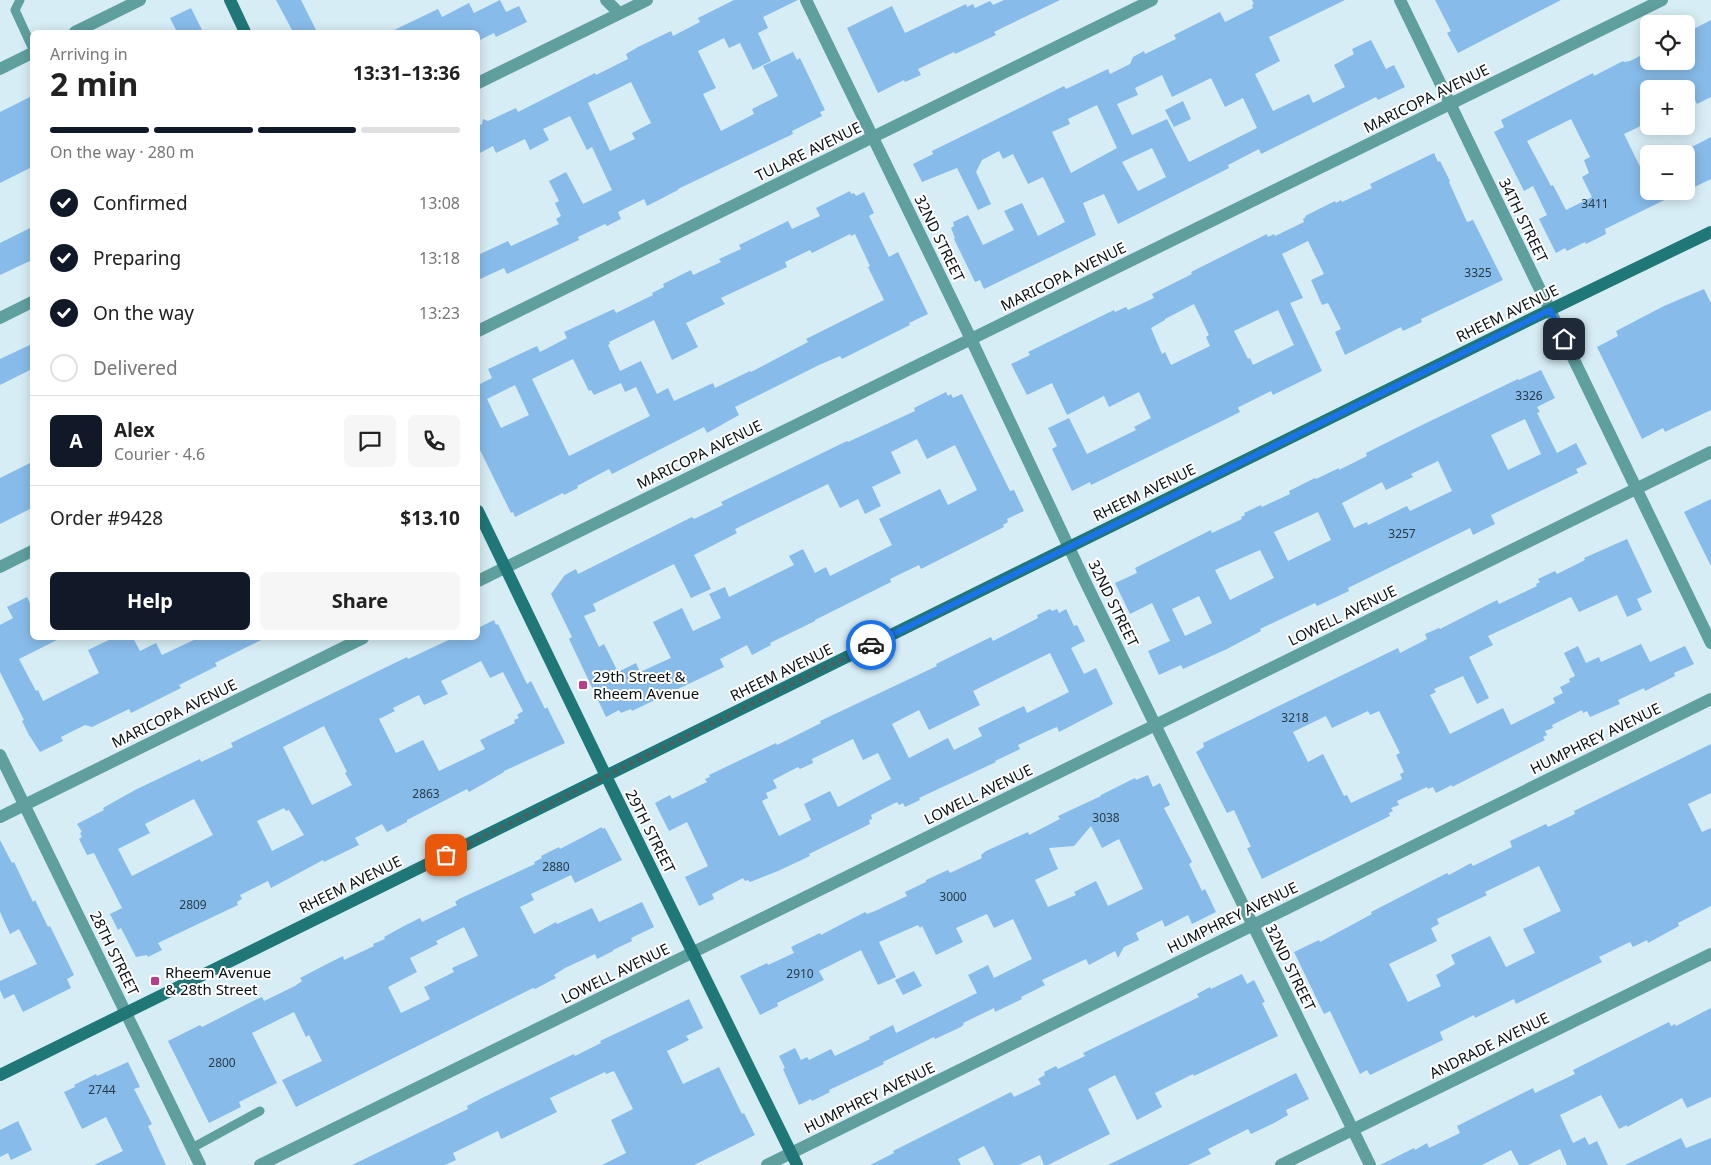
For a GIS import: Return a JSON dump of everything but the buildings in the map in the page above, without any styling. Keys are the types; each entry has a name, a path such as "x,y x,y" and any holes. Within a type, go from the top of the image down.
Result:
{"street":[{"path":"79,30 140,0"},
{"path":"230,0 244,30"},
{"path":"606,0 619,13"},
{"path":"480,82 647,0"},
{"name":"32ND STREET","path":"806,0 971,339 1069,548 1370,1165"},
{"name":"TULARE AVENUE","path":"480,330 1152,0"},
{"name":"34TH STREET","path":"1400,0 1711,643"},
{"name":"MARICOPA AVENUE","path":"480,580 1662,0"},
{"path":"0,70 30,54"},
{"name":"RHEEM AVENUE","path":"0,1075 1711,232"},
{"path":"0,318 30,303"},
{"name":"LOWELL AVENUE","path":"260,1165 1711,452"},
{"name":"29TH STREET","path":"480,515 797,1165"},
{"path":"0,567 30,552"},
{"name":"MARICOPA AVENUE","path":"0,817 358,640"},
{"name":"HUMPHREY AVENUE","path":"767,1165 1711,699"},
{"name":"28TH STREET","path":"0,755 200,1165"},
{"name":"ANDRADE AVENUE","path":"1281,1165 1711,954"}],"lane":[{"path":"20,0 15,10 30,43"},
{"path":"192,1148 260,1111"}],"way so far":[{"path":"446,855 871,645"}],"place":[{"name":"29th Street & Rheem Avenue","path":"583,685"},
{"name":"Rheem Avenue & 28th Street","path":"155,981"}],"route":[{"path":"871,645 1550,310 1564,339"}]}
